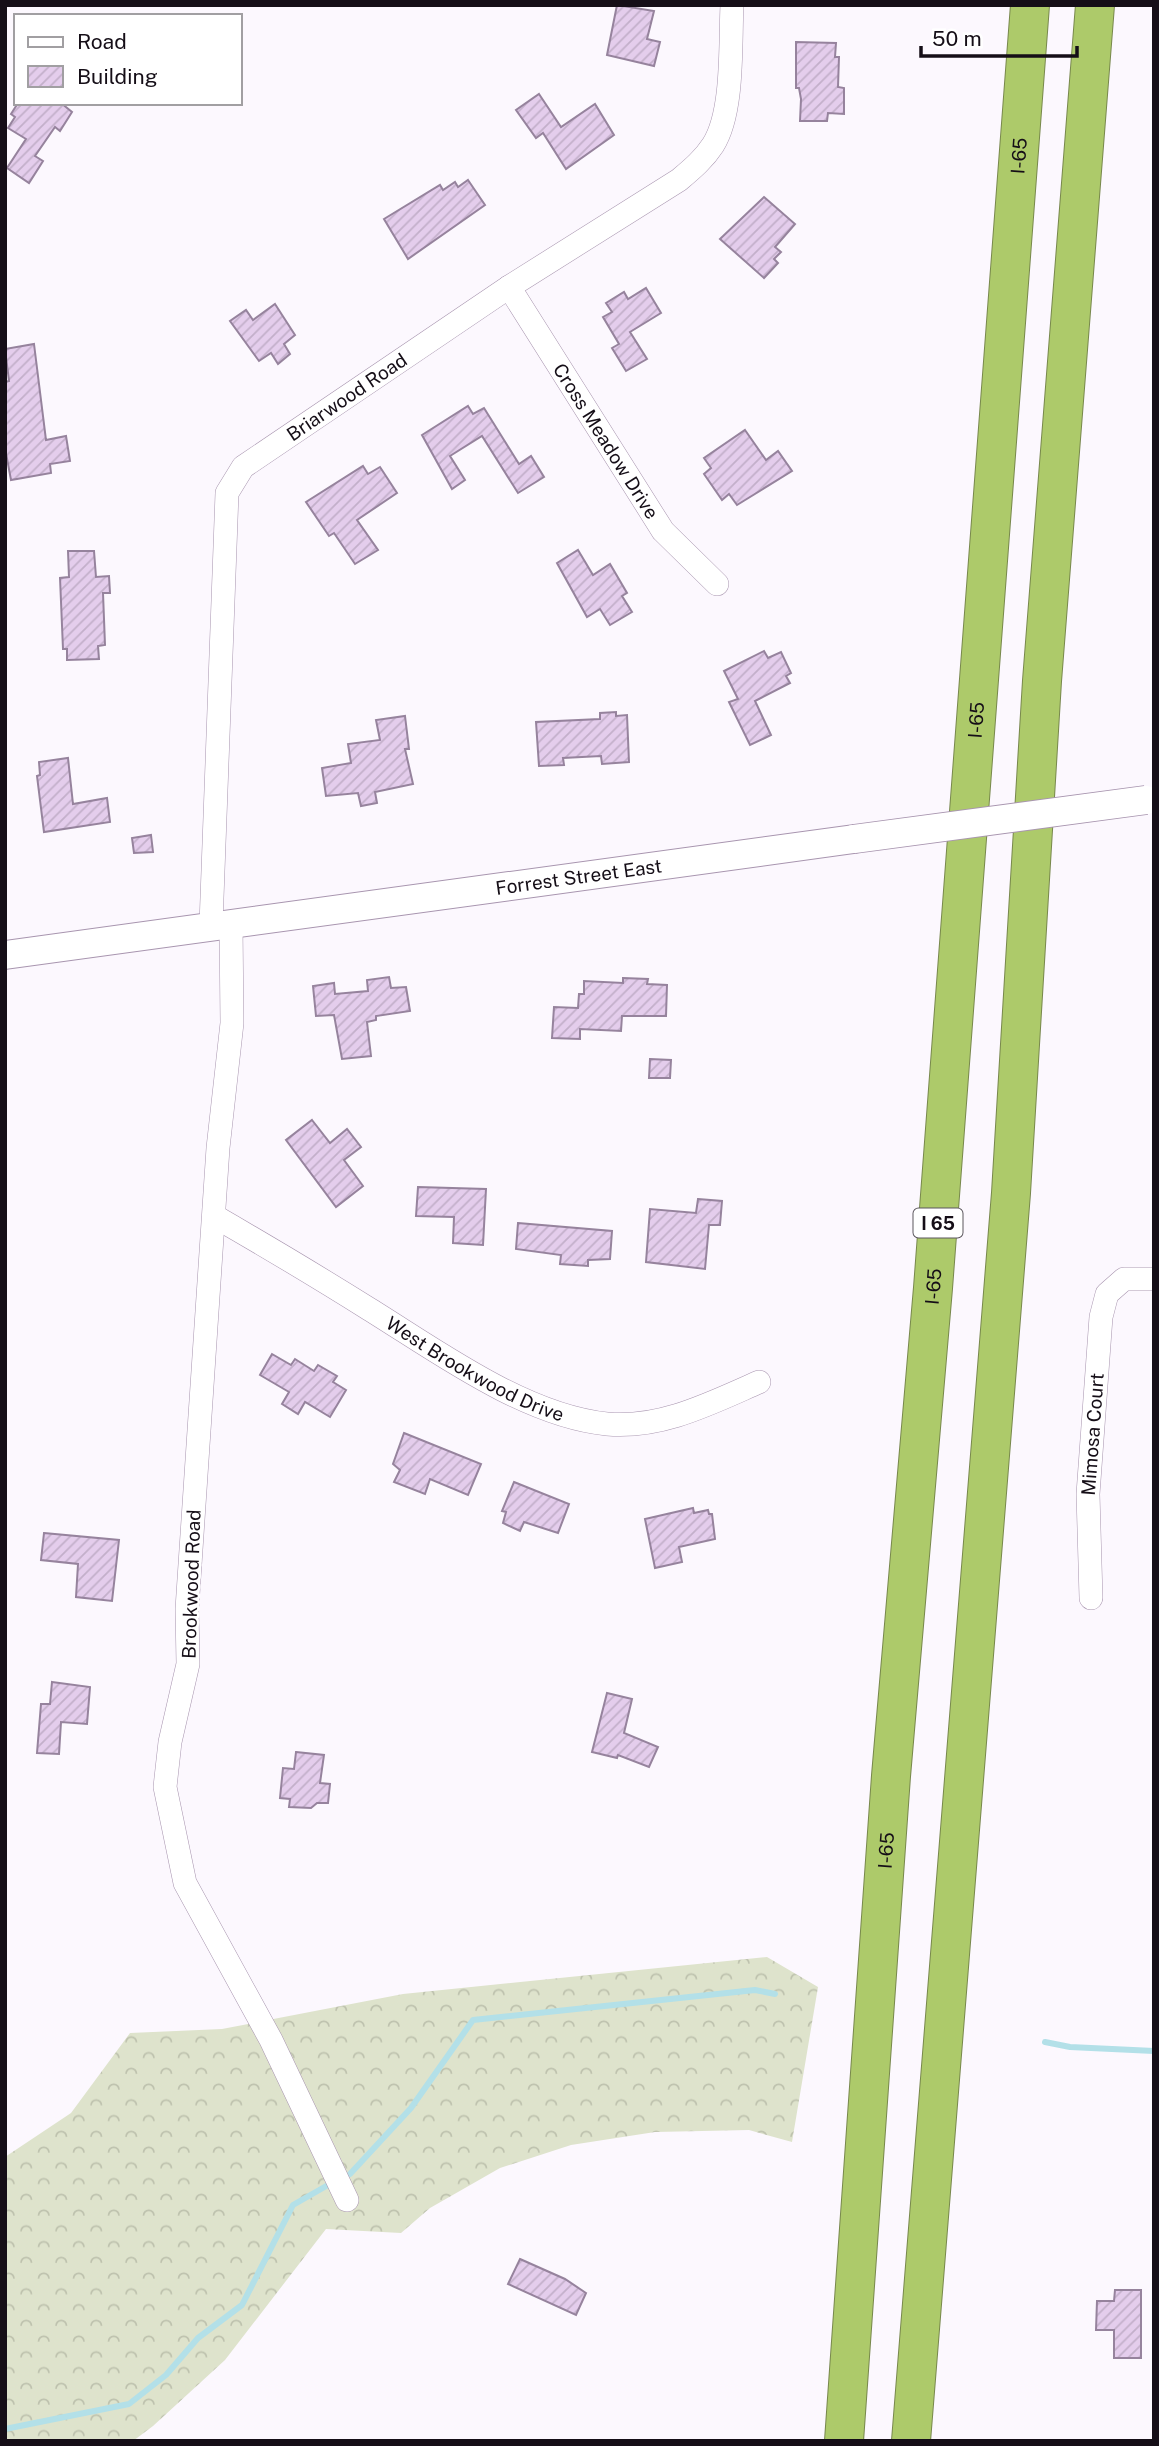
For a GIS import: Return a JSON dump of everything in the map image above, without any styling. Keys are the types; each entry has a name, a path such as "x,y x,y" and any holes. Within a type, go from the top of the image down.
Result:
{"highway":[{"name":"I-65","path":"844,2441 892,1762 933,1288 1030,5"},
{"path":"911,2441 1011,1193 1042,681 1095,5"}],"street":[{"name":"Briarwood Road","path":"221,925 227,493 243,467 509,287 679,180 699,162 714,144 723,122 732,5"},
{"name":"Cross Meadow Drive","path":"509,287 663,531 717,584"},
{"name":"Forrest Street East","path":"5,955 1150,800"},
{"name":"Brookwood Road","path":"221,925 232,1023 214,1216 187,1609 188,1664 170,1742 165,1787 185,1883 271,2040 347,2200"},
{"name":"West Brookwood Drive","path":"214,1216 291,1260 439,1353 508,1391 556,1412 607,1424 658,1421 707,1405 759,1382"},
{"name":"Mimosa Court","path":"1091,1598 1088,1494 1101,1317 1107,1294 1124,1279 1154,1279"}],"green space":[{"path":"767,1957 818,1987 792,2142 749,2130 655,2132 571,2145 500,2168 430,2208 401,2233 326,2229 225,2360 133,2441 5,2441 5,2157 71,2113 130,2033 222,2029 403,1994"}],"building":[{"path":"617,5 654,11 647,39 660,42 654,66 607,55"},
{"path":"796,42 836,43 835,57 839,57 838,87 844,88 844,114 828,113 827,121 800,121 801,99 799,88 796,88"},
{"path":"539,94 561,127 595,104 614,135 566,169 543,133 536,138 516,110"},
{"path":"17,105 63,105 72,112 60,131 55,127 35,156 43,161 29,183 7,168 26,139 8,128 15,117 11,114"},
{"path":"468,180 485,205 408,259 384,219 440,185 443,190 455,182 458,187"},
{"path":"764,197 795,224 775,247 781,252 774,259 778,263 764,278 720,239"},
{"path":"646,288 661,313 630,332 647,359 626,371 612,348 619,344 603,317 612,312 606,303 624,292 628,299"},
{"path":"275,304 295,335 284,344 290,354 278,364 271,353 259,361 230,321 246,310 253,320"},
{"path":"34,344 46,440 66,436 70,461 50,464 51,473 11,480 5,448 5,382 9,381 5,349"},
{"path":"468,406 473,414 484,408 519,464 531,456 544,477 518,493 482,436 450,456 465,480 452,489 422,435"},
{"path":"745,430 766,460 778,451 792,471 737,505 729,494 722,500 704,474 711,468 704,458"},
{"path":"363,466 368,474 380,467 397,493 357,520 378,550 355,564 334,533 329,536 306,502"},
{"path":"578,550 593,575 610,564 627,593 622,596 632,612 610,625 600,609 587,617 557,563"},
{"path":"68,551 94,551 96,577 109,576 110,593 103,593 105,645 98,646 99,659 67,660 67,649 63,649 60,578 69,577"},
{"path":"764,651 768,658 781,652 791,673 786,676 790,683 755,701 771,735 750,745 729,702 738,699 724,671"},
{"path":"616,712 616,716 627,715 629,762 602,764 601,756 563,758 564,765 539,766 536,722 600,719 600,713"},
{"path":"405,716 409,749 405,749 413,784 375,792 377,803 361,806 358,793 326,796 322,768 351,763 348,744 380,740 376,720"},
{"path":"68,758 73,804 107,798 110,822 44,832 37,776 40,775 39,762"},
{"path":"151,835 153,852 134,853 132,838"},
{"path":"389,977 391,988 406,987 410,1011 376,1016 376,1020 367,1022 371,1056 342,1059 334,1015 316,1016 313,986 334,983 335,994 368,991 367,980"},
{"path":"623,978 648,979 647,984 667,985 666,1016 622,1016 621,1031 580,1029 580,1039 552,1038 554,1007 578,1008 579,994 584,994 584,981 623,983"},
{"path":"650,1059 671,1060 670,1078 649,1078"},
{"path":"312,1120 330,1143 347,1129 361,1147 344,1160 363,1186 336,1207 286,1140"},
{"path":"418,1187 486,1189 483,1245 453,1243 454,1217 416,1216"},
{"path":"698,1199 722,1201 720,1225 709,1225 705,1269 646,1262 650,1209 696,1213"},
{"path":"518,1223 612,1231 610,1259 588,1260 588,1266 560,1264 561,1255 516,1249"},
{"path":"272,1354 291,1365 295,1359 314,1371 318,1365 337,1376 333,1382 346,1390 330,1417 305,1402 298,1414 282,1404 289,1392 260,1375"},
{"path":"404,1433 481,1464 468,1495 430,1479 425,1494 394,1482 400,1470 393,1464"},
{"path":"514,1482 569,1504 558,1533 524,1522 520,1531 503,1523 506,1512 502,1511"},
{"path":"693,1508 694,1513 708,1510 709,1514 712,1514 715,1539 679,1547 682,1562 655,1568 645,1519"},
{"path":"44,1533 119,1540 112,1601 76,1597 78,1564 41,1560"},
{"path":"52,1682 90,1687 87,1724 61,1722 59,1754 37,1753 41,1704 50,1704"},
{"path":"607,1693 632,1699 624,1733 658,1747 649,1767 618,1755 617,1758 592,1752"},
{"path":"296,1752 324,1755 320,1783 330,1784 328,1803 317,1803 311,1808 289,1807 290,1799 280,1798 283,1768 294,1769"},
{"path":"520,2259 565,2279 586,2293 576,2315 508,2284"},
{"path":"1115,2290 1141,2290 1141,2358 1114,2358 1114,2330 1096,2330 1097,2301 1114,2301"}],"waterway":[{"path":"350,2174 411,2108 473,2020 755,1990 775,1994"},
{"path":"1045,2042 1070,2047 1154,2051"},
{"path":"5,2429 129,2404 166,2375 198,2338 242,2305 293,2205 328,2185"}]}
